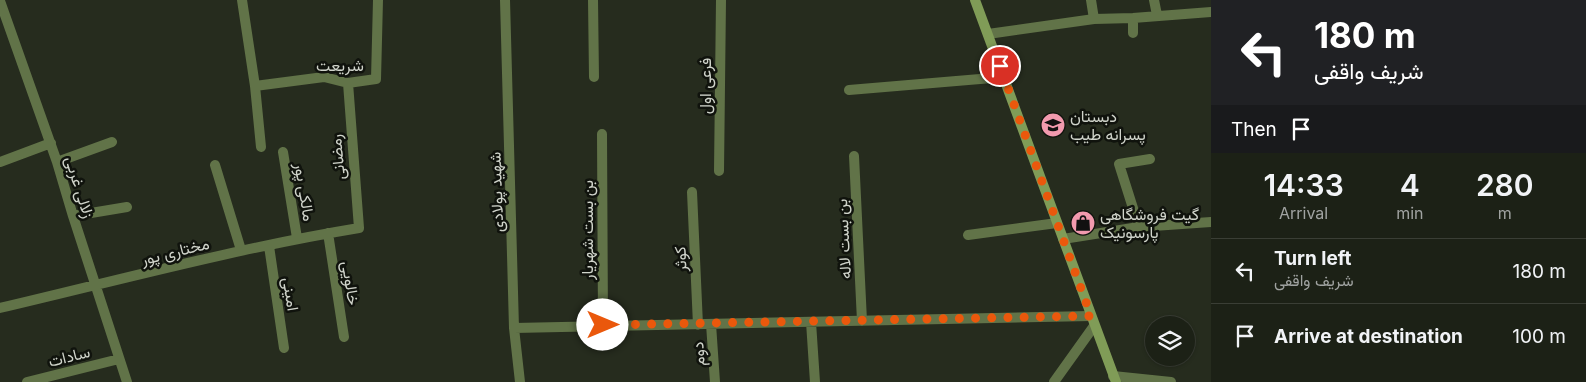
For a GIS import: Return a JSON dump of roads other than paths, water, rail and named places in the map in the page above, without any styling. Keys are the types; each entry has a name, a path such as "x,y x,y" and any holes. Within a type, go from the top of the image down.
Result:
{"main road":[{"path":"975,0 1115,379"}],"street":[{"path":"242,0 255,86 260,147"},
{"name":"شریعت","path":"255,86 324,78 348,83 376,79 378,0"},
{"name":"شهید پولادی","path":"505,0 514,328 520,382"},
{"path":"593,0 594,77"},
{"name":"فرعی اول","path":"719,171 720,0"},
{"path":"1091,0 1094,19"},
{"path":"1154,0 1157,15"},
{"name":"زلالی غربی","path":"1,1 51,143 72,216 127,382"},
{"path":"988,34 1094,19 1211,12"},
{"path":"1133,18 1133,33"},
{"path":"848,90 1004,77"},
{"name":"رمضانی","path":"348,83 359,228"},
{"name":"بن بست شهریار","path":"602,134 603,325"},
{"path":"57,162 112,142"},
{"path":"0,162 51,143"},
{"name":"مالکی پور","path":"283,152 297,238"},
{"name":"بن بست لاله","path":"854,156 862,321"},
{"path":"1139,227 1119,164 1150,159"},
{"path":"215,165 241,250"},
{"name":"کوثر","path":"692,192 698,324"},
{"path":"72,216 127,207"},
{"path":"1063,240 1139,227 1211,222"},
{"path":"968,235 1057,223"},
{"name":"مختاری پور","path":"0,308 241,250 268,246 297,238 359,228"},
{"name":"خالویی","path":"328,233 344,337"},
{"name":"امینی","path":"268,246 284,348"},
{"path":"514,328 862,321 1093,321"},
{"path":"1054,382 1093,321"},
{"path":"810,322 815,382"},
{"name":"دوم","path":"711,324 715,382"},
{"name":"سادات","path":"27,382 119,359"},
{"path":"1115,379 1171,382"}],"place":[{"name":"دبستان پسرانه طیب","path":"1053,125"},
{"name":"گیت فروشگاهی پارسونیک","path":"1083,223"}]}
